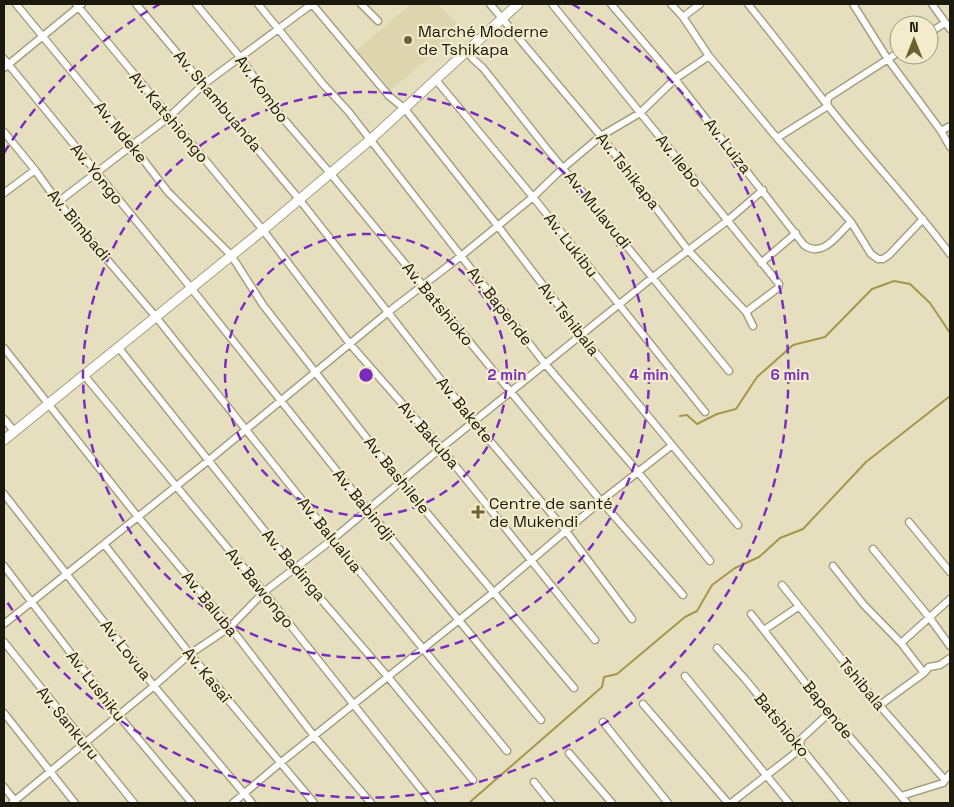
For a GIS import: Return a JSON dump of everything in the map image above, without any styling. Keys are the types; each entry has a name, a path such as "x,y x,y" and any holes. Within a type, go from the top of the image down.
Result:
{"highway":[{"path":"4,440 263,230 370,140 518,4"}],"street":[{"name":"Av. Ndeke","path":"16,4 132,145 168,192 230,255"},
{"name":"Av. Shambuanda","path":"136,4 299,199"},
{"name":"Av. Kombo","path":"196,4 240,57 281,116 330,173"},
{"name":"Av. Bapende","path":"258,4 348,112 546,365 638,472 710,561"},
{"path":"58,202 169,116 204,84 312,4"},
{"name":"Av. Tshibala","path":"312,4 389,96 405,109 582,336 738,526"},
{"path":"361,4 378,21"},
{"name":"Av. Tshikapa","path":"490,4 601,136 688,250 746,312 753,326"},
{"name":"Av. Ilebo","path":"552,4 779,286 746,312"},
{"name":"Av. Luiza","path":"611,4 675,80 811,250 826,247 850,222"},
{"path":"671,4 709,56 850,222 871,254 878,259 883,259 923,219"},
{"path":"683,18 700,4"},
{"path":"748,4 828,106 950,254"},
{"path":"853,4 887,58 950,147"},
{"path":"932,4 950,29"},
{"path":"5,63 42,37 79,5"},
{"name":"Av. Katshiongo","path":"79,5 263,230"},
{"path":"939,27 945,23"},
{"name":"Av. Mulavudi","path":"466,50 483,68 729,371"},
{"path":"4,624 209,460 387,313 461,256 533,197 601,136 640,113 675,80 709,56"},
{"path":"828,106 827,101 829,97 887,58"},
{"name":"Av. Yongo","path":"5,63 191,288"},
{"name":"Av. Lukibu","path":"436,80 533,197 705,412"},
{"path":"777,138 828,106"},
{"path":"941,132 950,126"},
{"name":"Av. Bimbadi","path":"4,132 58,202 156,317"},
{"path":"4,193 35,170"},
{"name":"Av. Batshioko","path":"330,173 601,501 683,595"},
{"path":"4,787 15,802 190,654 230,627 264,592 333,539 441,448 653,277 727,221 763,190"},
{"name":"Av. Bakete","path":"299,199 474,422 566,531 632,619"},
{"name":"Av. Bakuba","path":"263,230 350,344 441,448 594,640"},
{"path":"761,262 796,233"},
{"name":"Av. Bashilele","path":"230,255 263,305 401,482 574,688"},
{"name":"Av. Babindji","path":"191,288 368,510 541,720"},
{"name":"Av. Balualua","path":"156,317 333,539 507,751"},
{"name":"Av. Badinga","path":"118,347 296,568 472,780"},
{"name":"Av. Baluba","path":"4,348 138,517 230,627 314,736 370,803"},
{"name":"Av. Bawongo","path":"84,375 264,592 432,803"},
{"path":"4,419 14,431"},
{"path":"233,803 280,763 459,621 601,501 671,446"},
{"name":"Av. Lovua","path":"4,494 154,686 252,803"},
{"path":"909,522 950,572"},
{"name":"Av. Kasaï","path":"104,544 190,654 314,803"},
{"path":"873,549 929,617 950,646"},
{"name":"Av. Lushiku","path":"4,566 119,716 192,803"},
{"path":"833,566 864,605 901,643 924,673"},
{"name":"Tshibala","path":"782,585 798,607 945,780"},
{"path":"901,643 950,599"},
{"path":"764,630 798,607"},
{"name":"Bapende","path":"751,614 829,713 907,803"},
{"name":"Av. Sankuru","path":"4,642 134,803"},
{"name":"Batshioko","path":"717,648 846,803"},
{"path":"880,705 924,673 929,667 940,665 950,658"},
{"path":"685,676 789,803"},
{"path":"643,704 730,803 768,776 794,754 800,746 800,739 829,713"},
{"path":"4,713 75,803"},
{"path":"603,722 668,803"},
{"path":"569,753 612,803"},
{"path":"901,796 941,784 950,774"},
{"path":"534,782 551,803"}],"shaded area":[{"name":"Marché Moderne de Tshikapa","path":"411,4 438,4 459,26 460,31 391,90 357,50"}],"waterway":[{"path":"680,416 687,415 697,424 717,414 736,409 757,377 793,345 825,337 872,289 894,281 910,284 930,303 950,333"},
{"path":"470,802 602,687 604,677 617,674 685,617 697,611 712,585 735,568 759,557 780,538 803,529 866,462 950,396"}],"place":[{"name":"Marché Moderne de Tshikapa","path":"408,40"},
{"name":"Centre de santé de Mukendi","path":"478,512"}]}
